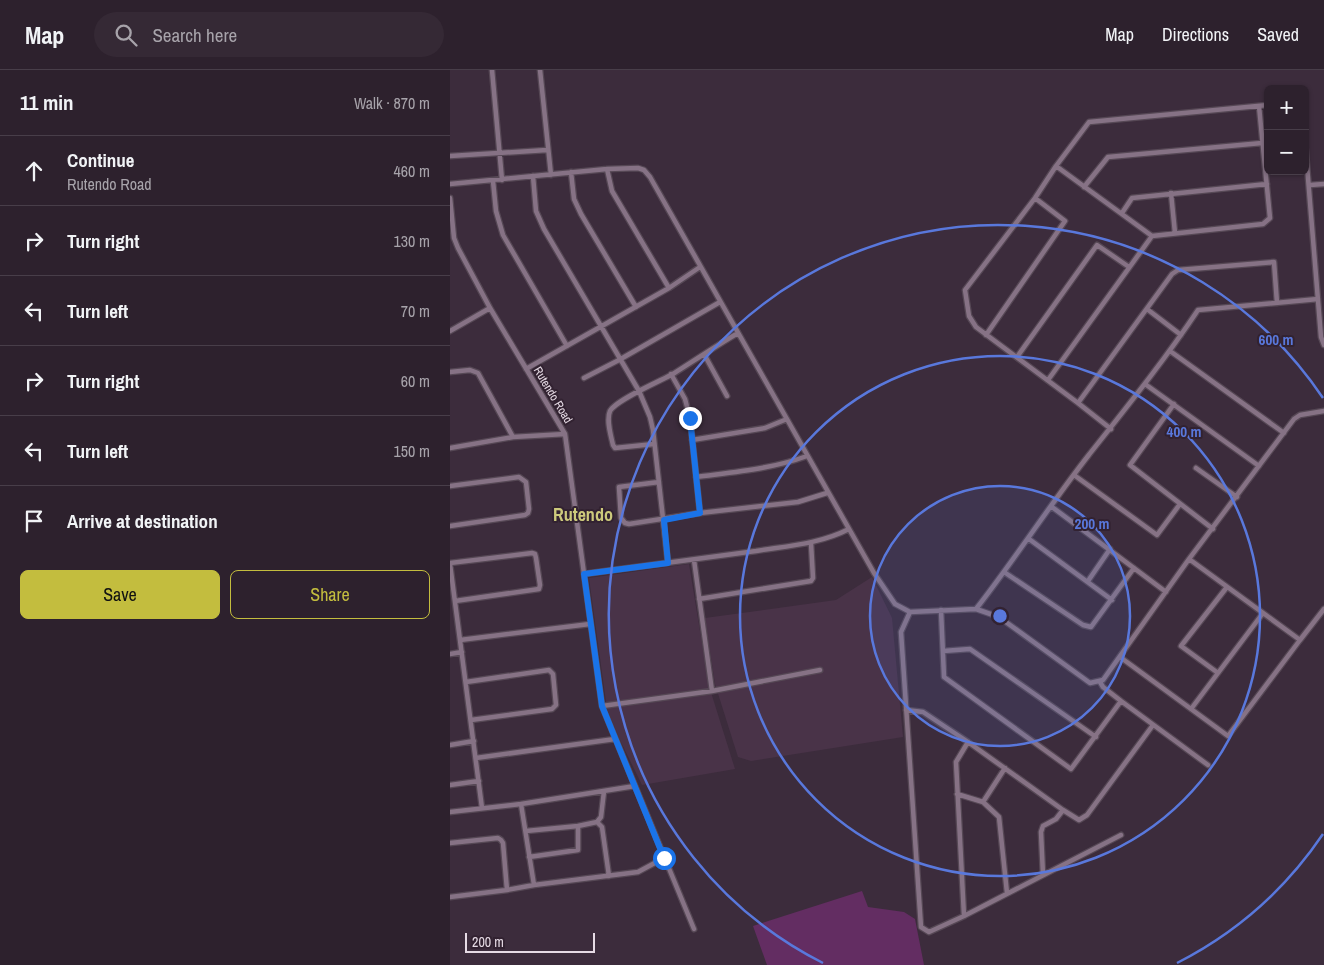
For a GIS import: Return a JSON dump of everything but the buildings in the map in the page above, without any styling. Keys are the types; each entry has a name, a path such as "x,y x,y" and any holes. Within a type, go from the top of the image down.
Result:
{"street":[{"path":"492,70 502,180"},
{"path":"540,70 550,175"},
{"path":"1111,429 976,327 969,316 966,290 1089,122 1264,105"},
{"path":"1048,380 1152,236 1263,224 1270,218 1258,106"},
{"path":"1084,187 1108,157 1262,143"},
{"path":"450,156 547,150"},
{"path":"1056,166 1122,212 1152,236"},
{"path":"450,184 607,169 638,168 644,170 650,177 874,574 895,604 910,612 976,609 1000,618 1090,683 1103,680 1189,559 1294,419 1300,415 1324,411"},
{"path":"607,169 612,191 670,288"},
{"path":"571,172 574,200 580,214 636,307"},
{"path":"1309,175 1321,337 1324,345"},
{"path":"533,176 536,211 544,229 602,327 619,360 639,391 650,417 668,563"},
{"path":"493,181 496,211 503,235 567,346"},
{"path":"1122,212 1132,198 1267,184"},
{"path":"1310,185 1324,184"},
{"path":"1170,193 1175,233"},
{"name":"Rutendo Road","path":"450,198 454,238 490,308 565,434 602,706 694,930"},
{"path":"986,335 1065,221 1035,198"},
{"path":"1017,357 1097,245 1129,267"},
{"path":"1078,403 1172,274 1178,270 1274,262 1278,302"},
{"path":"526,369 670,288 700,267"},
{"path":"976,609 1074,475 1170,351 1198,310 1318,299"},
{"path":"584,378 720,302"},
{"path":"451,329 490,308"},
{"path":"1147,309 1181,335"},
{"path":"654,444 615,448 608,418 610,411 639,391 671,374 738,333"},
{"path":"1170,351 1284,433"},
{"path":"704,354 727,396"},
{"path":"450,372 470,370 478,373 513,437"},
{"path":"671,374 685,399 690,418 700,513"},
{"path":"1145,384 1259,466"},
{"path":"1174,404 1130,465 1213,529"},
{"path":"692,440 765,428 787,419"},
{"path":"450,448 513,437 565,434"},
{"path":"696,477 765,468 788,463 807,456"},
{"path":"1196,468 1237,497"},
{"path":"1074,475 1157,536 1180,504"},
{"path":"450,486 519,477 526,482 529,509 525,515 450,526"},
{"path":"659,482 619,487 621,518 625,523 664,520 700,513 798,502 827,492"},
{"path":"1052,507 1166,592"},
{"path":"584,574 811,543 836,536 849,529"},
{"path":"1029,539 1112,600"},
{"path":"699,599 811,582 813,578 811,543"},
{"path":"1088,581 1110,549"},
{"path":"455,601 538,589 540,585 535,554 450,564 482,808"},
{"path":"1189,559 1300,640"},
{"path":"694,560 712,691"},
{"path":"1004,572 1082,625 1091,627 1134,568"},
{"path":"1218,673 1181,646 1227,587"},
{"path":"1120,657 1228,736 1324,608"},
{"path":"941,610 944,677 1071,769 1121,701"},
{"path":"910,612 901,632 921,926 929,932 964,916 1121,835"},
{"path":"1191,709 1263,613"},
{"path":"450,616 457,615"},
{"path":"460,640 590,624"},
{"path":"943,651 970,649 1096,737"},
{"path":"450,654 462,652"},
{"path":"466,682 549,670 553,674 556,705 552,709 471,720"},
{"path":"602,706 712,691 820,670"},
{"path":"1100,682 1103,687 1152,725 1208,765"},
{"path":"906,710 923,712 1079,820 1087,815 1152,725"},
{"path":"476,758 615,739"},
{"path":"450,745 474,741"},
{"path":"964,916 956,762 968,742"},
{"path":"983,802 1005,768"},
{"path":"450,785 479,781"},
{"path":"450,812 521,804 635,786"},
{"path":"597,822 600,816 604,791"},
{"path":"957,794 983,802 1000,816 1007,894"},
{"path":"521,804 534,885"},
{"path":"1044,875 1041,832 1043,826 1056,819 1063,810"},
{"path":"526,831 578,826 597,822"},
{"path":"597,822 602,827 609,876"},
{"path":"529,857 578,850 578,826"},
{"path":"450,843 498,838 501,840 503,843 508,890"},
{"path":"450,897 638,872 664,858"}],"shaded area":[{"path":"689,564 709,686 735,769 642,785 607,709 589,578"},
{"path":"872,577 892,618 903,737 751,761 738,757 715,684 705,618 836,600"},
{"path":"862,891 868,907 904,912 915,919 924,965 767,965 753,926"}],"district":[{"name":"Rutendo","path":"583,515"}],"route":[{"path":"664,858 602,706 584,574 668,563 664,520 700,513 690,418"}]}
